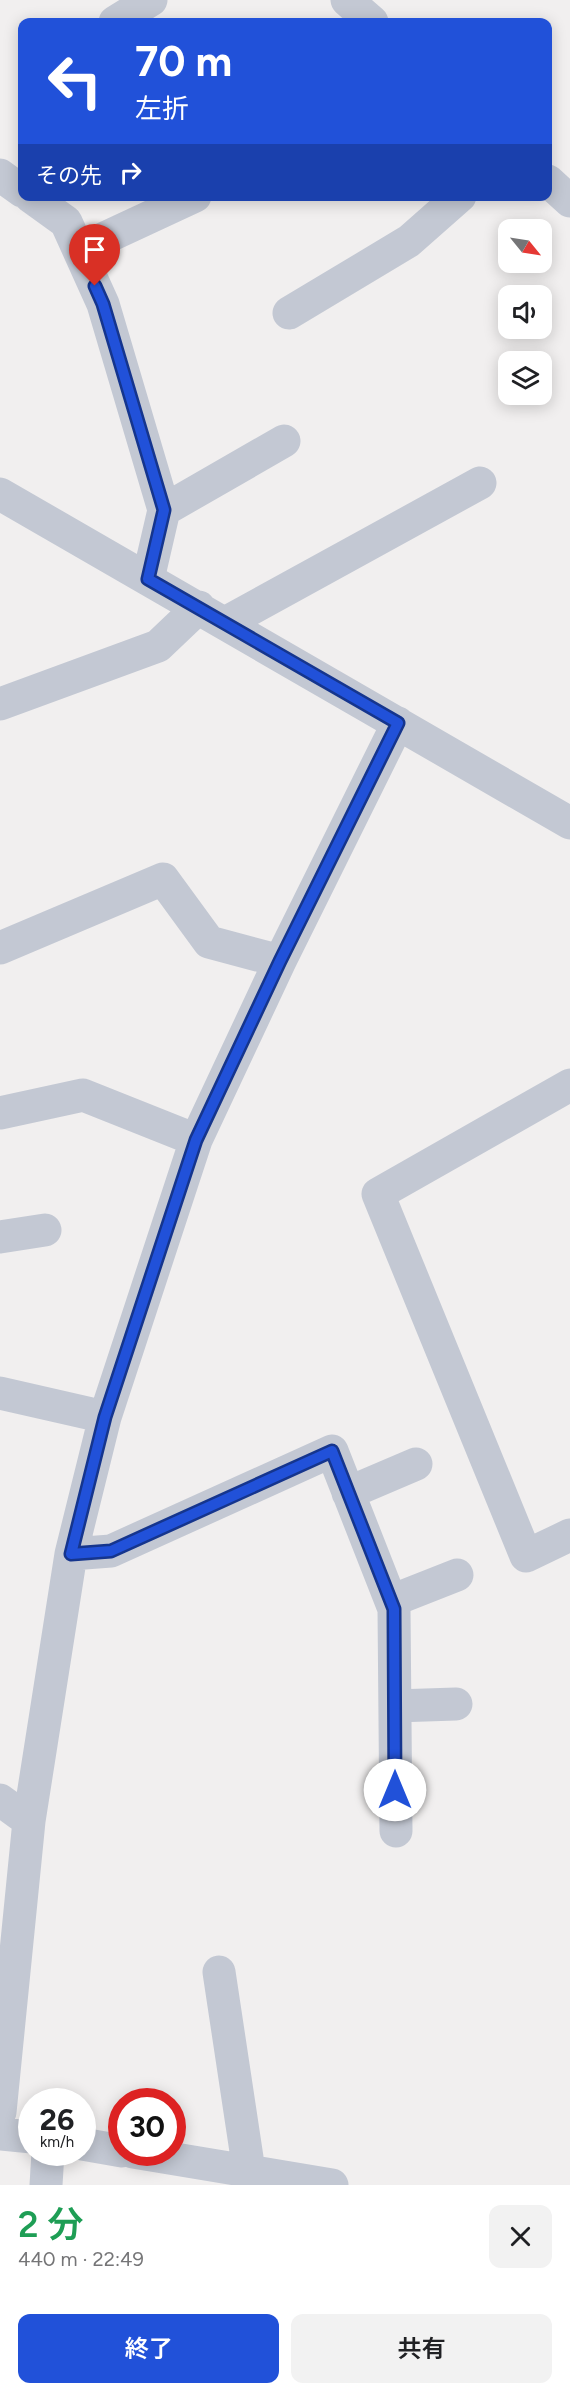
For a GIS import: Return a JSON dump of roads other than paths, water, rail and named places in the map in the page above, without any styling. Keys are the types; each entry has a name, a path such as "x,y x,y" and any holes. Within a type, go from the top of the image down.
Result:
{"street":[{"path":"122,18 151,0"},
{"path":"347,0 367,18"},
{"path":"0,175 18,188"},
{"path":"552,185 570,201"},
{"path":"37,201 66,222 103,304 164,510 148,579"},
{"path":"79,250 184,201"},
{"path":"289,313 409,241 454,201"},
{"path":"164,510 284,441"},
{"path":"0,704 158,646 213,615 480,483"},
{"path":"0,494 570,823"},
{"path":"0,2112 9,1935 71,1554 105,1417 196,1140 280,961 398,723"},
{"path":"0,948 163,879 209,942 280,961"},
{"path":"570,1085 378,1194 526,1556 570,1535"},
{"path":"0,1113 83,1095 196,1140"},
{"path":"0,1237 45,1230"},
{"path":"0,1393 105,1417"},
{"path":"71,1554 111,1551 332,1451 394,1609 396,1831"},
{"path":"348,1492 416,1464"},
{"path":"391,1601 457,1575"},
{"path":"395,1706 456,1704"},
{"path":"0,1800 29,1821"},
{"path":"219,1972 249,2171"},
{"path":"0,2134 18,2136"},
{"path":"186,2161 332,2185"},
{"path":"46,2185 47,2166"}]}
